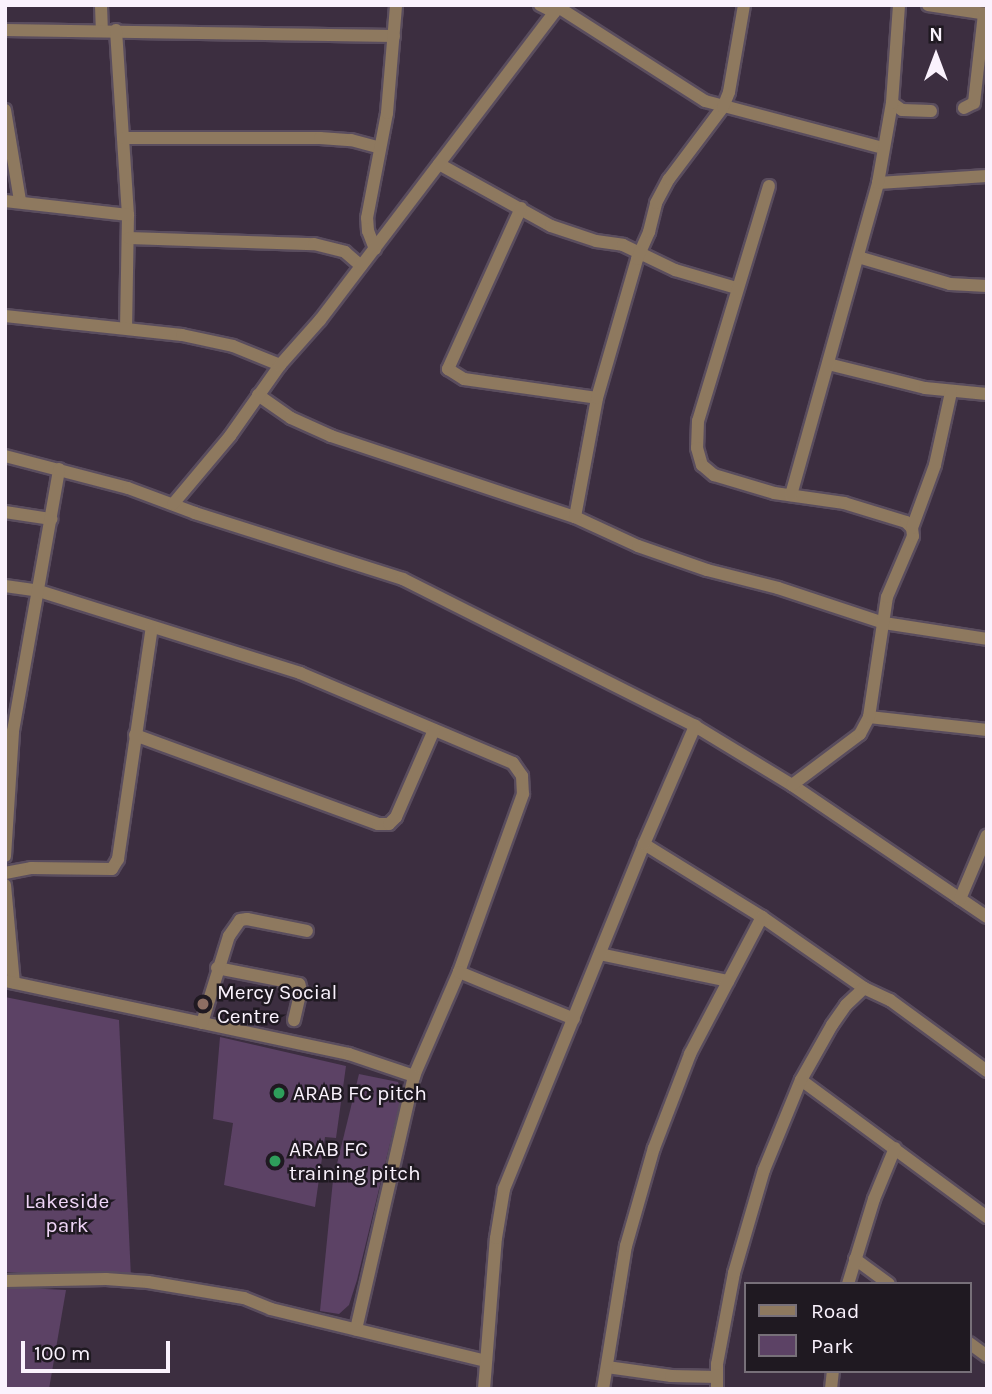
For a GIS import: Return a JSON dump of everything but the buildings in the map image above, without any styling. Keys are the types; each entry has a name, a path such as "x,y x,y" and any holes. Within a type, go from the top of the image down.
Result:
{"street":[{"path":"102,5 103,30"},
{"path":"375,249 367,225 387,113 396,5"},
{"path":"540,5 557,8 705,101 883,148"},
{"path":"575,517 597,398 656,203 668,179 723,107 729,92 744,8 731,5"},
{"path":"791,495 878,183 892,103 899,5"},
{"path":"928,5 985,14 974,103 964,108"},
{"path":"173,504 230,436 280,365 375,249 557,8"},
{"path":"5,30 394,36"},
{"path":"116,30 129,238 126,327"},
{"path":"892,103 902,110 931,111"},
{"path":"5,110 20,201"},
{"path":"123,138 320,138 351,140 380,148"},
{"path":"439,164 551,226 640,252 675,270 736,288"},
{"path":"878,183 987,176"},
{"path":"769,186 698,421 697,448 702,464 714,475 774,493 876,511 906,522 912,527"},
{"path":"5,201 128,215"},
{"path":"522,208 448,369 464,379 597,398"},
{"path":"129,238 314,244 345,252 361,266"},
{"path":"858,257 950,284 987,286"},
{"path":"5,316 126,327 233,346 280,365"},
{"path":"828,364 951,392 987,394"},
{"path":"792,785 860,734 869,717 887,597 913,536 912,527 935,465 951,392"},
{"path":"258,395 291,418 331,436 575,517 638,547 695,566 778,588 884,623 987,639"},
{"path":"5,456 59,469 173,504 403,579 695,726 792,785 987,917"},
{"path":"5,856 8,754 59,469"},
{"path":"5,512 51,519"},
{"path":"5,586 39,591 300,674 513,763 522,776 523,794 459,972 414,1076 356,1329"},
{"path":"5,873 31,868 112,869 118,859 152,627"},
{"path":"869,717 987,730"},
{"path":"484,1389 496,1238 505,1189 644,844 695,726"},
{"path":"135,735 378,824 390,824 396,817 434,730"},
{"path":"960,899 987,835"},
{"path":"644,844 762,917 864,988 890,1000 987,1071"},
{"path":"5,885 10,982 349,1054 414,1076"},
{"path":"603,1389 626,1246 654,1148 690,1054 762,917"},
{"path":"202,1023 217,968 229,936 240,920 247,919 307,932"},
{"path":"600,954 728,981"},
{"path":"217,968 299,984 301,990 294,1020"},
{"path":"459,972 574,1019"},
{"path":"607,1367 717,1383 734,1273 764,1170 801,1080 832,1025 846,1005 864,988"},
{"path":"801,1080 987,1217"},
{"path":"849,1282 874,1199 895,1148"},
{"path":"855,1259 886,1282"},
{"path":"5,1281 106,1279 148,1282 244,1298 271,1309 486,1361"},
{"path":"971,1344 987,1356"}],"green space":[{"name":"Lakeside park","path":"5,997 119,1020 131,1278 5,1272"},
{"name":"ARAB FC pitch","path":"220,1037 346,1066 336,1138 325,1137 315,1207 224,1185 233,1123 213,1119"},
{"path":"359,1074 398,1082 402,1094 357,1280 349,1305 339,1314 320,1311 333,1180"},
{"path":"5,1287 66,1290 49,1389 5,1389"}],"place":[{"name":"Mercy Social Centre","path":"203,1004"},
{"name":"ARAB FC pitch","path":"279,1093"},
{"name":"ARAB FC training pitch","path":"275,1161"}]}
